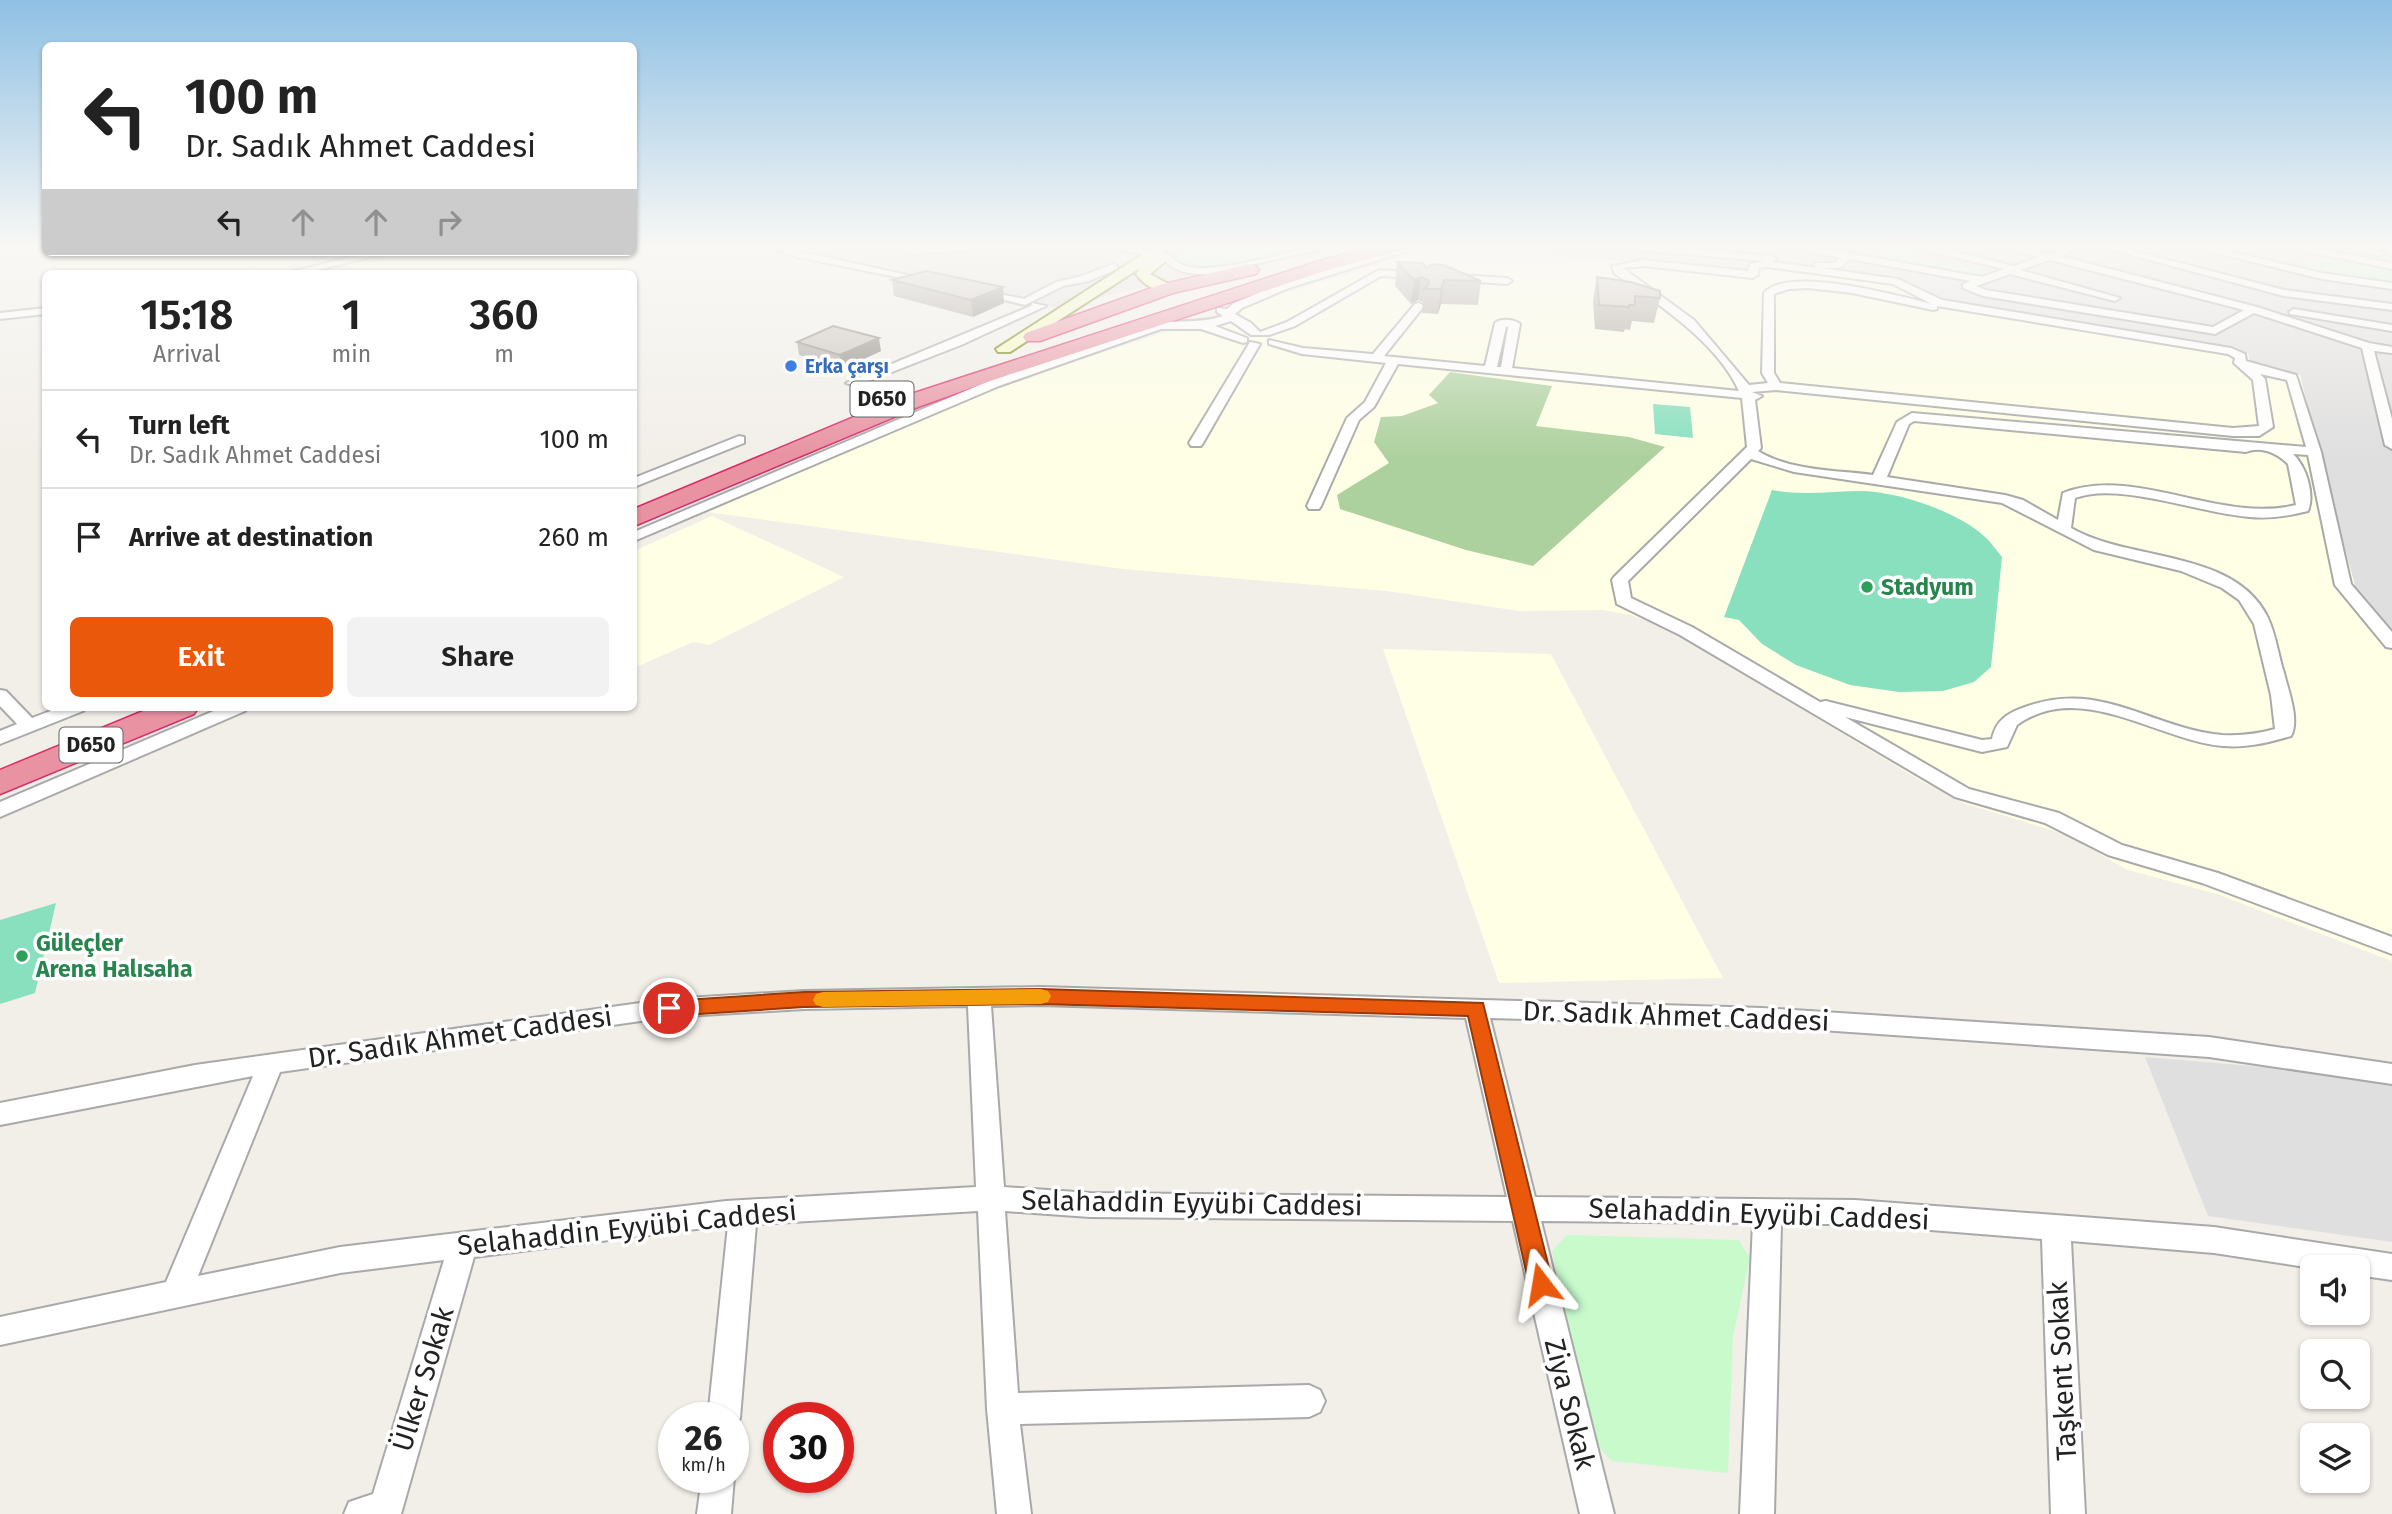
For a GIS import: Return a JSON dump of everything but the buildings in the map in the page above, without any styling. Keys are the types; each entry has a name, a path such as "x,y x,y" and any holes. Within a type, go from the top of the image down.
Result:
{"highway":[{"name":"D650","path":"637,500 1092,316"},
{"name":"D650","path":"637,517 910,402 1173,316"},
{"name":"D650","path":"0,762 124,711"},
{"name":"D650","path":"0,783 172,711"}],"main road":[{"path":"1004,349 1052,316"}],"street":[{"path":"852,383 957,343 1019,316"},
{"path":"1173,316 1302,351 1746,392 2314,452"},
{"path":"637,536 995,383 1159,326 1205,326 1216,316"},
{"path":"1233,316 1261,339"},
{"path":"1196,443 1261,339 1305,316"},
{"path":"1261,339 1302,327 1321,316"},
{"path":"1376,358 1411,316"},
{"path":"1681,316 1690,322 1738,377 1746,392 1754,448 1620,580 1623,601 1686,631 1962,793 2052,818 2115,850 2210,878 2392,946"},
{"path":"1769,316 1768,373 1776,386"},
{"path":"1746,392 1776,386 2233,432 2259,432 2266,427 2259,379 2242,366 2221,359 1976,316"},
{"path":"2017,316 2231,351 2241,356 2239,363 2253,369 2284,375 2295,381 2314,452 2343,585 2392,643"},
{"path":"2118,316 2215,331 2242,316"},
{"path":"2273,316 2367,346 2392,350"},
{"path":"2317,316 2392,328"},
{"path":"1490,369 1501,323 1514,324 1506,370"},
{"path":"2367,346 2392,445"},
{"path":"1314,506 1353,418 1370,404 1394,360"},
{"path":"1879,481 1881,468 1903,422 1922,416 2280,452 2295,461 2303,502 2303,508 2295,512 2263,513 2223,509 2106,490 2078,490 2068,496 2064,528"},
{"path":"637,482 739,440"},
{"path":"1750,452 1775,464 2005,499 2030,508 2100,547 2208,575 2231,586 2247,599 2262,623 2285,718 2284,732 2271,739 2225,741 2197,736 2102,707 2059,702 2027,710 2006,727 2000,743 1982,746 1801,699"},
{"path":"0,695 29,726"},
{"path":"0,738 67,711"},
{"path":"0,810 230,711"},
{"name":"Dr. Sadık Ahmet Caddesi","path":"0,1114 195,1074 271,1063 669,1008 804,1000 1081,997 1762,1017 2209,1047 2392,1074"},
{"path":"979,998 1003,1409 1014,1514"},
{"name":"Ziya Sokak","path":"1476,1009 1597,1514"},
{"path":"176,1294 271,1063"},
{"name":"Selahaddin Eyyübi Caddesi","path":"0,1331 340,1261 743,1213 991,1198 1090,1205 1855,1212 2214,1240 2392,1267"},
{"path":"1757,1514 1767,1210"},
{"path":"725,1402 743,1213"},
{"name":"Taşkent Sokak","path":"2056,1228 2068,1514"},
{"name":"Ülker Sokak","path":"377,1512 463,1245"},
{"path":"1003,1409 1309,1401"},
{"path":"715,1514 717,1493"}],"shaded area":[{"path":"1239,316 2024,316 2248,353 2250,364 2256,367 2300,375 2356,589 2392,632 2392,961 2217,894 2128,870 2067,835 1963,803 1918,779 1678,635 1655,623 1630,615 1603,610 1519,611 1387,591 1123,569 707,512 838,456 818,449 1175,329 1193,332"},
{"path":"2010,316 2392,316 2392,632 2356,589 2300,375"},
{"path":"712,516 844,577 709,645 693,642 637,667 637,550"},
{"path":"1383,649 1551,654 1723,978 1499,983"},
{"path":"2145,1057 2322,1072 2392,1084 2392,1242 2208,1216"}],"green space":[{"path":"1450,372 1552,386 1536,426 1629,437 1665,447 1533,566 1466,550 1340,509 1337,495 1389,463 1374,442 1381,417 1402,416 1438,403 1429,395"},
{"path":"1653,404 1690,407 1693,438 1655,434"},
{"name":"Stadyum","path":"1772,490 1806,493 1877,492 1910,499 1944,511 1973,527 2002,557 1991,667 1974,682 1943,691 1899,692 1850,685 1796,665 1762,644 1739,620 1724,617"},
{"name":"Güleçler Arena Halısaha","path":"56,903 35,993 0,1004 0,920"},
{"path":"1567,1235 1739,1240 1750,1258 1733,1336 1728,1473 1612,1461 1592,1440 1552,1251"}],"slow traffic":[{"path":"823,1000 1041,996"}],"place":[{"name":"Erka çarşı","path":"791,366"},
{"name":"Stadyum","path":"1867,587"},
{"name":"Güleçler Arena Halısaha","path":"22,956"}],"route":[{"path":"669,1008 804,1000 1040,996 1476,1009 1541,1284"}]}
